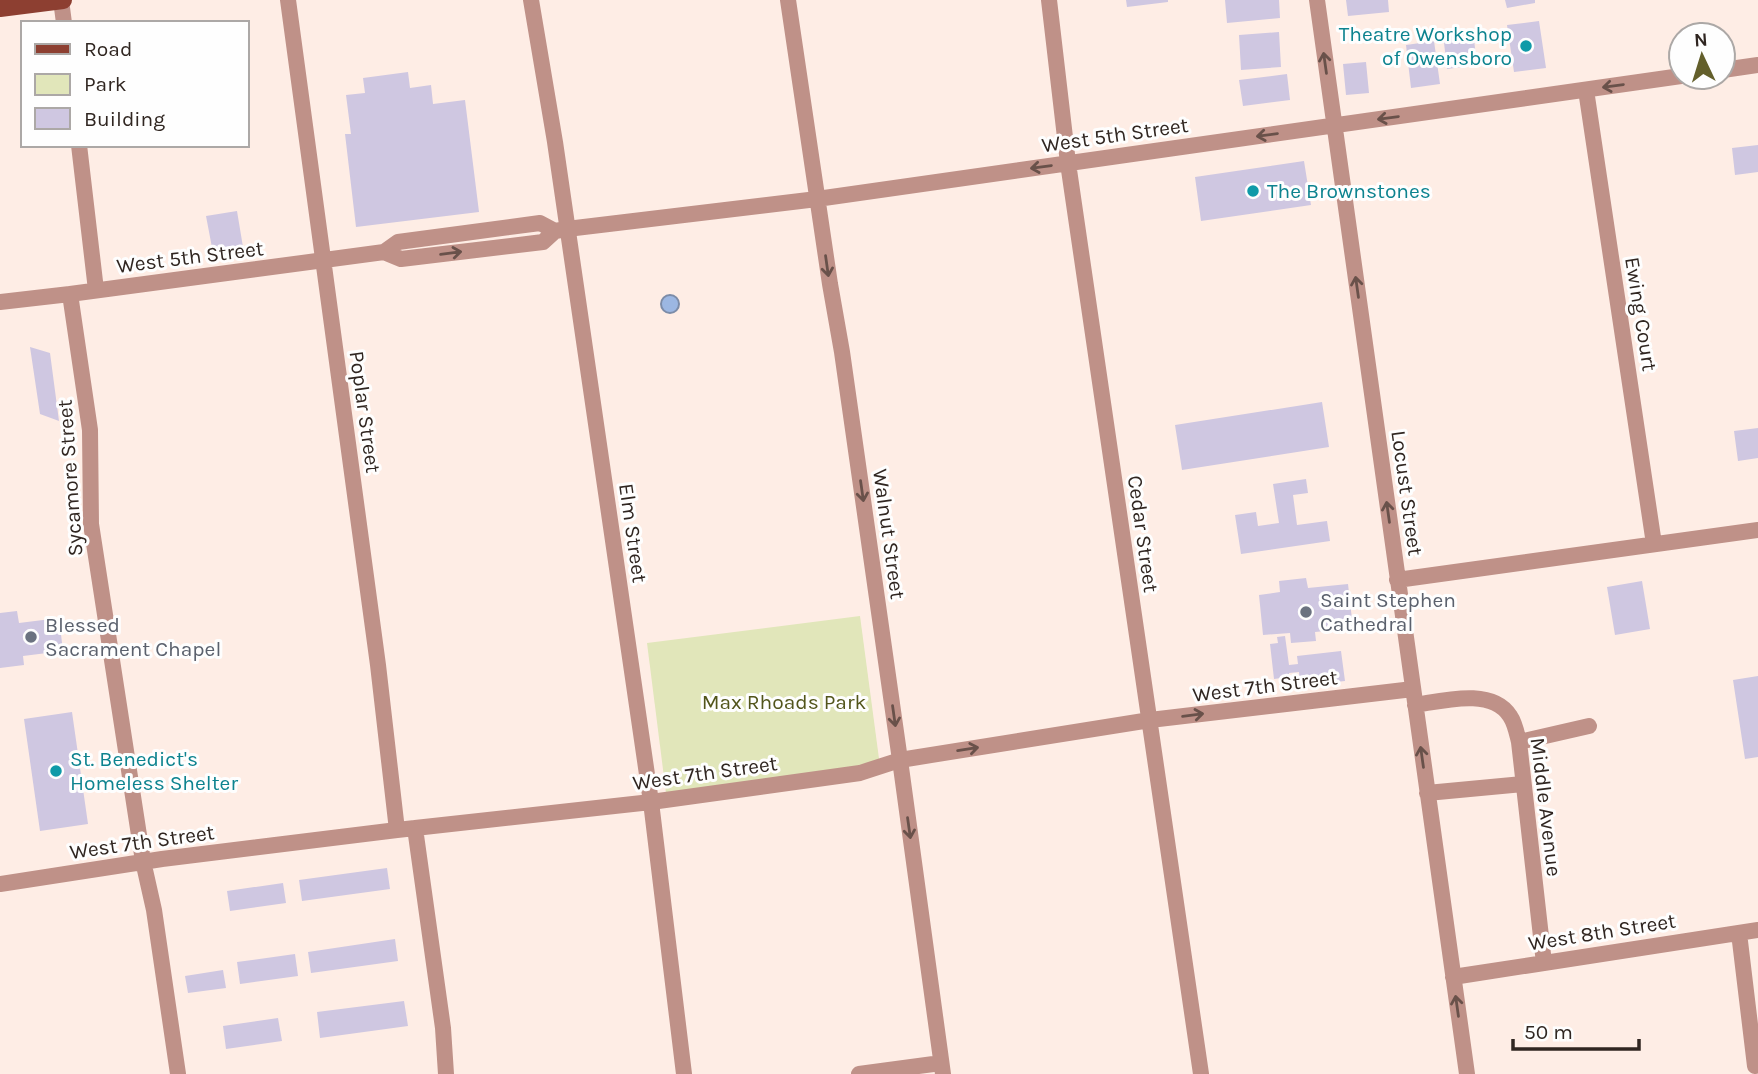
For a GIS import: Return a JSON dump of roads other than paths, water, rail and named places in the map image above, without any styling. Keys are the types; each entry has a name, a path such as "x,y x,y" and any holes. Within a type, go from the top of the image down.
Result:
{"main road":[{"path":"0,8 62,0"}],"street":[{"path":"62,0 64,21"},
{"name":"Poplar Street","path":"288,0 377,652 397,830"},
{"name":"Elm Street","path":"531,0 555,142 561,230 651,802 684,1074"},
{"name":"Walnut Street","path":"788,0 842,352 942,1068"},
{"name":"Cedar Street","path":"1049,0 1068,163 1201,1074"},
{"name":"Locust Street","path":"1317,0 1466,1074"},
{"path":"1737,69 1758,65"},
{"name":"West 5th Street","path":"0,302 323,261 384,252 398,242 540,223 561,230 817,199 1667,78"},
{"name":"Ewing Court","path":"1587,90 1654,544"},
{"path":"79,147 96,290"},
{"name":"Sycamore Street","path":"70,294 90,430 91,524 178,1074"},
{"path":"1398,580 1758,530"},
{"name":"West 7th Street","path":"0,884 143,861 651,802 860,773 900,760 1150,720 1414,697"},
{"name":"Middle Avenue","path":"1414,697 1489,700 1501,707 1511,718 1519,743 1544,963"},
{"path":"1519,743 1589,726"},
{"path":"1427,793 1523,784"},
{"path":"415,828 443,1028 446,1074"},
{"name":"West 8th Street","path":"1453,976 1758,930"},
{"path":"1739,933 1755,1066"},
{"path":"859,1074 942,1068"}],"water":[{"path":"666,295 674,295 679,304 677,311 666,313 661,308 661,300"}],"place":[{"name":"Theatre Workshop of Owensboro","path":"1526,46"},
{"name":"The Brownstones","path":"1253,191"},
{"name":"Saint Stephen Cathedral","path":"1306,612"},
{"name":"Blessed Sacrament Chapel","path":"31,637"},
{"name":"St. Benedict's Homeless Shelter","path":"56,771"}],"park label":[{"name":"Max Rhoads Park","path":"784,702"}]}
